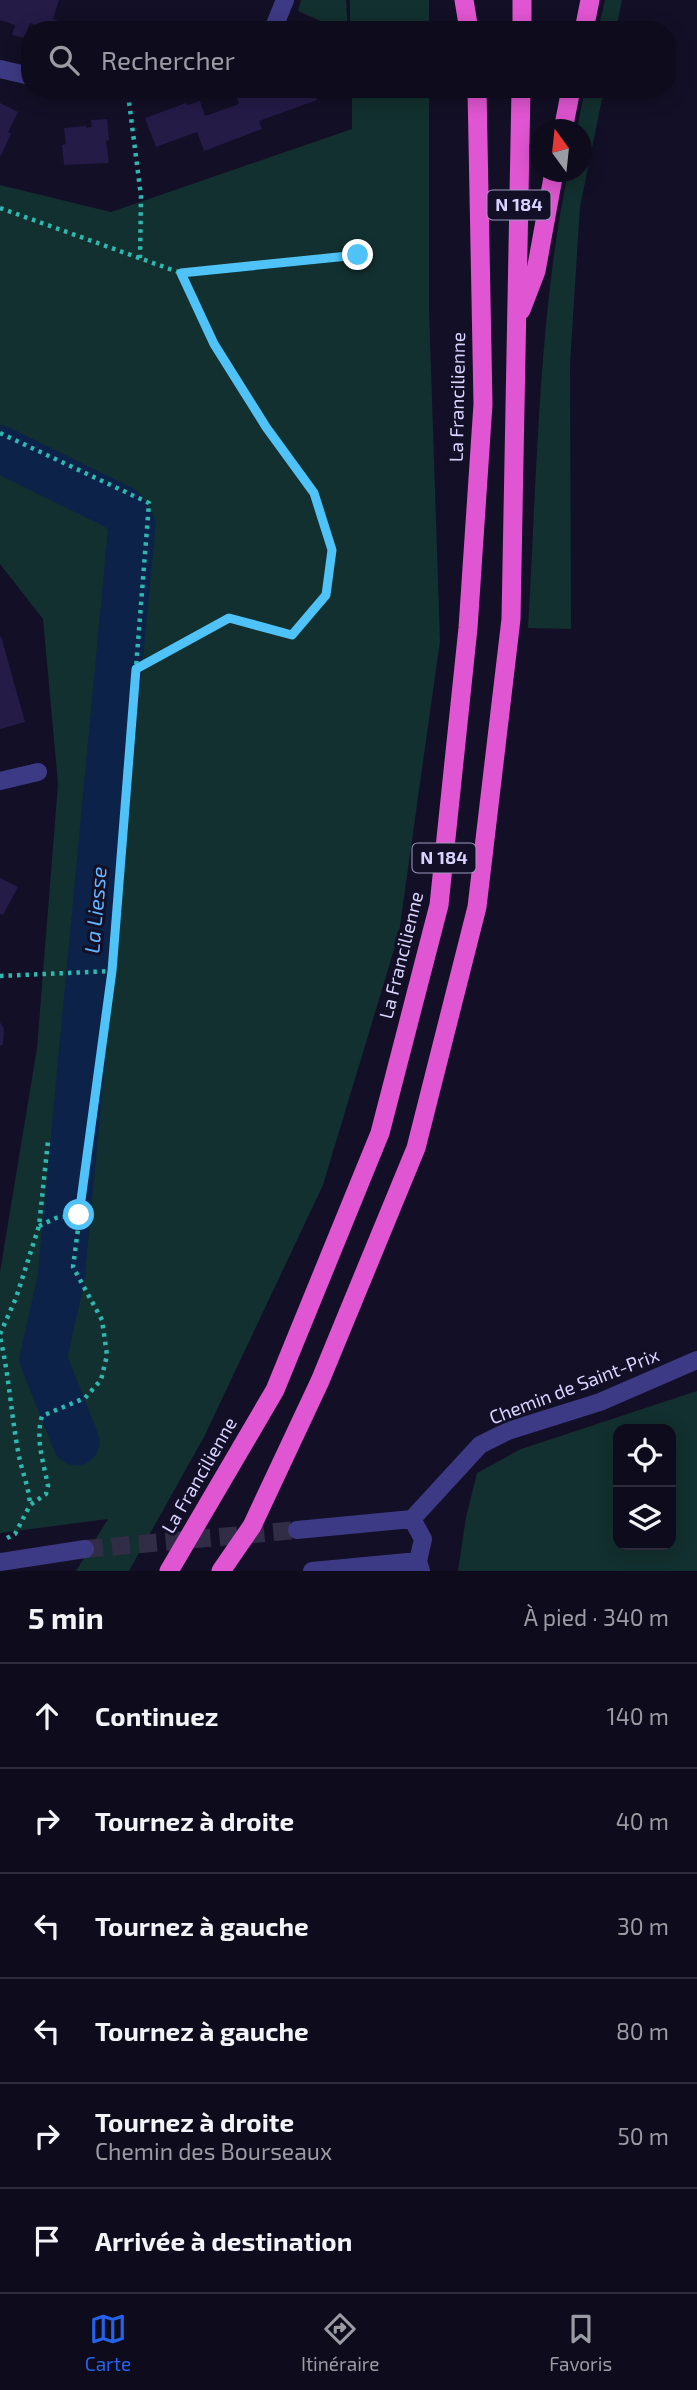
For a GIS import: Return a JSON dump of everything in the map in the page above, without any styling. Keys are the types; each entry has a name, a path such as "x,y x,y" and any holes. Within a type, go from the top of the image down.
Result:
{"highway":[{"path":"464,0 468,21"},
{"path":"477,21 478,0"},
{"path":"522,0 522,21"},
{"path":"586,21 590,0"},
{"name":"La Francilienne","path":"169,1571 275,1390 380,1133 439,905 468,628 483,404 477,98"},
{"name":"N 184","path":"221,1571 252,1526 320,1381 416,1148 477,907 511,619 521,98"},
{"path":"565,119 569,98"},
{"path":"516,321 536,271 552,182"}],"street":[{"path":"276,21 285,0"},
{"path":"0,69 21,74"},
{"path":"0,781 38,772"},
{"name":"Chemin de Saint-Prix","path":"412,1519 480,1445 508,1431 600,1402 697,1360"},
{"path":"297,1530 412,1519 423,1539 419,1566 312,1571"},
{"path":"0,1562 85,1549"}],"path":[{"path":"129,98 141,196 140,258"},
{"path":"0,208 181,273 358,255"},
{"path":"136,669 229,618 292,635 326,595 332,550 314,493 266,427 214,344 181,273"},
{"path":"0,433 149,503 112,971 77,1216 73,1267 102,1320 107,1355 101,1380 85,1398 42,1416 38,1426 48,1486 46,1494 30,1505 15,1534 0,1541"},
{"path":"0,976 112,971"},
{"path":"30,1505 17,1446 0,1335 16,1298 39,1226 48,1141"},
{"path":"39,1226 56,1218 77,1216"}],"green space":[{"path":"301,0 346,0 347,21 321,21 298,11"},
{"path":"350,0 429,0 429,21 350,21"},
{"path":"605,0 622,0 618,21 600,21"},
{"path":"352,98 429,98 429,309 440,641 399,933 323,1185 204,1437 129,1571 76,1571 108,1519 0,1533 0,1272 37,1048 58,784 43,619 0,564 0,185 111,212 352,129"},
{"path":"583,98 602,98 592,148 592,119 579,119"},
{"path":"566,182 585,182 580,207 570,364 571,629 528,628 540,398 558,227"},
{"path":"697,1391 697,1571 458,1571 466,1517 477,1473 521,1449"}],"building":[{"path":"0,0 59,0 53,19 59,21 21,21 21,37 12,35 15,25 0,20"},
{"path":"237,98 317,100 259,121 262,129 204,151 197,132 156,147 145,118 186,103 188,105 200,101 205,116 239,104"},
{"path":"0,103 18,112 0,157"},
{"path":"107,119 109,163 64,165 64,128 92,127 91,120"},
{"path":"0,637 25,722 0,729"},
{"path":"0,878 18,887 3,915 0,914"},
{"path":"0,1022 4,1029 3,1044 0,1046"}],"waterway":[{"name":"La Liesse","path":"0,449 122,509 132,525 61,1279 43,1359 76,1442"}],"tunnel":[{"path":"85,1549 297,1530"}],"route":[{"path":"79,1215 112,971 136,669 229,618 292,635 326,595 332,550 314,493 266,427 214,344 181,273 358,255"}]}
